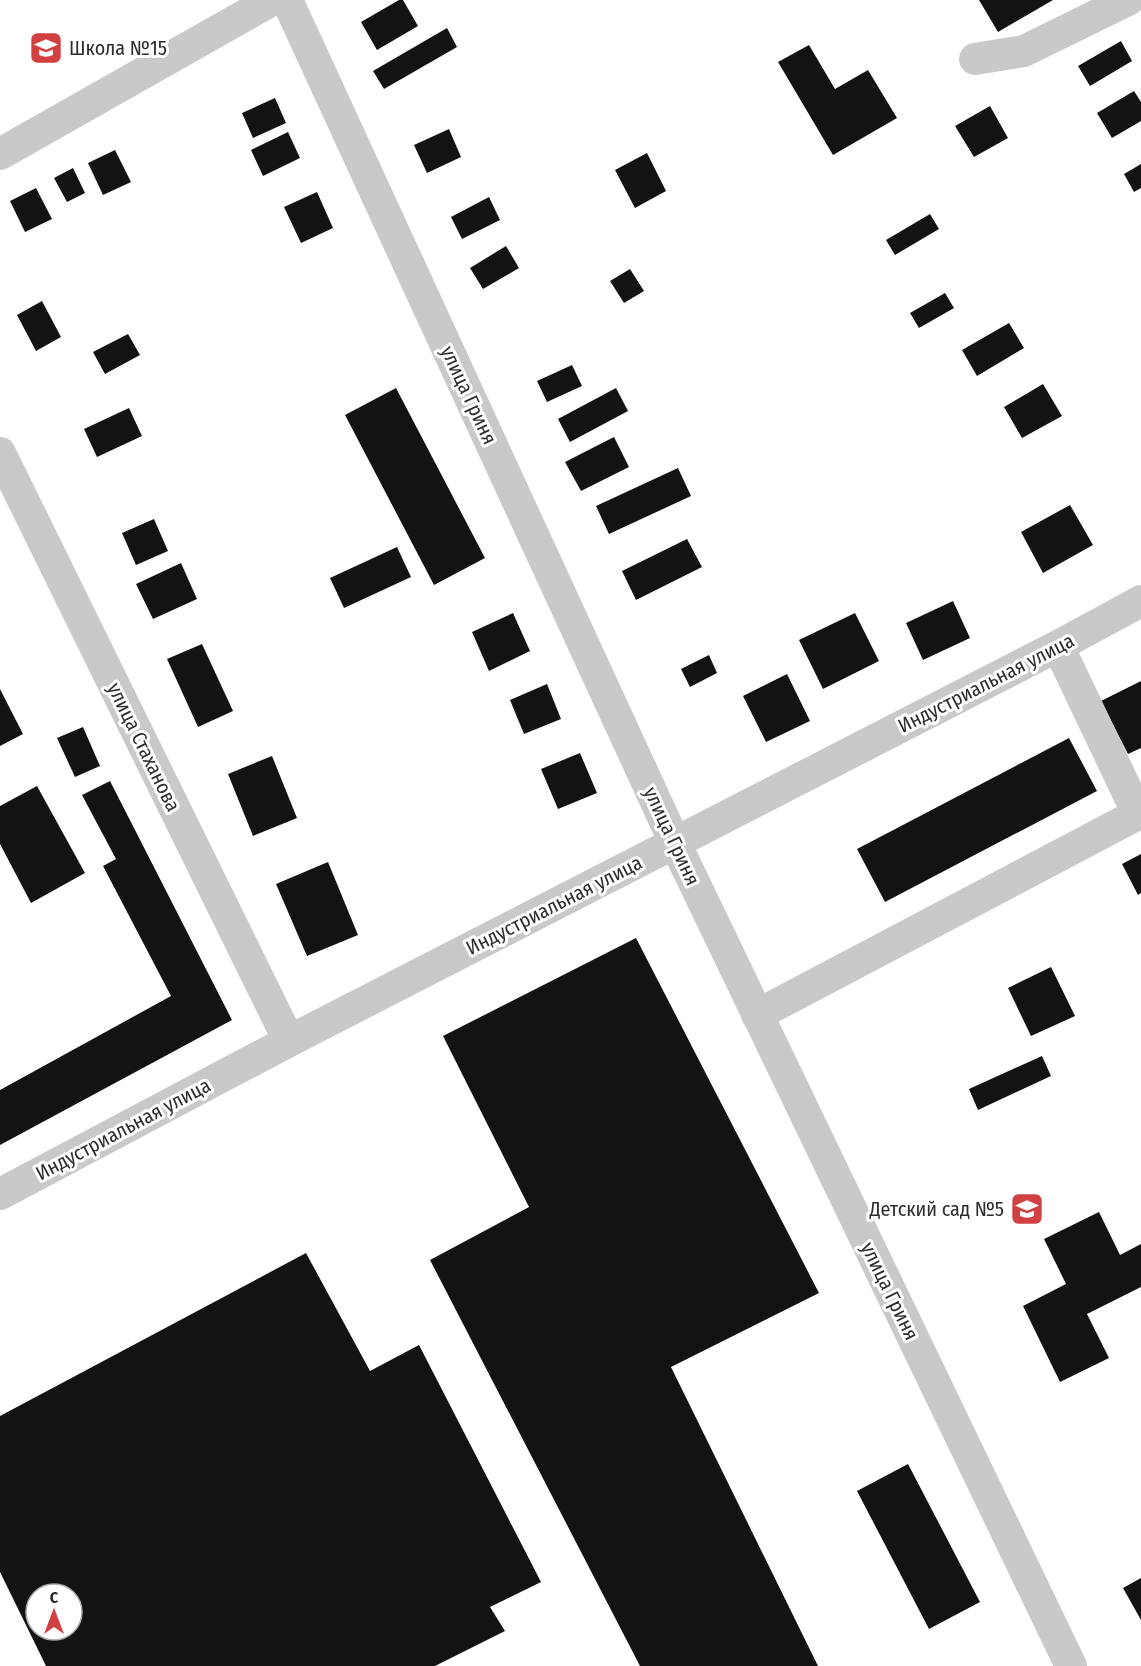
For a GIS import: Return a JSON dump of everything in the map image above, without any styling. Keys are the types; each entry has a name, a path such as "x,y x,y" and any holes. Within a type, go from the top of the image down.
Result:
{"street":[{"path":"0,154 273,0"},
{"name":"улица Гриня","path":"287,0 675,843 1071,1666"},
{"path":"975,59 1024,51 1128,0"},
{"name":"улица Стаханова","path":"0,453 288,1041"},
{"name":"Индустриальная улица","path":"0,1194 288,1041 1058,646 1141,601"},
{"path":"757,1015 1138,814 1058,646"}],"building":[{"path":"399,0 403,0 418,26 377,50 361,22"},
{"path":"979,0 1053,0 998,32"},
{"path":"447,28 457,47 384,89 373,71"},
{"path":"1121,41 1132,61 1090,86 1078,66"},
{"path":"809,45 835,89 868,70 897,118 833,155 778,62"},
{"path":"1134,91 1141,102 1141,121 1112,138 1097,113"},
{"path":"275,98 286,123 253,138 242,113"},
{"path":"990,106 1008,138 974,157 955,126"},
{"path":"449,129 461,157 427,173 414,145"},
{"path":"288,132 300,158 263,176 251,150"},
{"path":"115,150 131,182 103,195 88,163"},
{"path":"647,153 666,191 635,208 615,170"},
{"path":"1141,164 1141,188 1134,192 1124,174"},
{"path":"73,168 85,193 67,202 54,178"},
{"path":"36,188 52,219 25,232 10,201"},
{"path":"317,192 333,228 301,243 284,207"},
{"path":"489,197 500,220 462,239 451,217"},
{"path":"930,214 939,229 895,255 886,240"},
{"path":"506,246 519,268 483,289 470,268"},
{"path":"630,269 644,291 624,303 610,281"},
{"path":"945,293 954,308 919,328 910,313"},
{"path":"42,301 61,337 36,351 17,315"},
{"path":"1009,323 1024,348 977,376 962,350"},
{"path":"128,334 140,355 105,374 93,352"},
{"path":"572,365 582,386 547,402 537,381"},
{"path":"1043,384 1062,416 1022,438 1004,407"},
{"path":"396,388 485,558 434,585 345,415"},
{"path":"616,388 628,411 570,442 558,419"},
{"path":"129,408 142,436 97,457 84,429"},
{"path":"614,437 629,467 581,491 565,462"},
{"path":"678,468 691,496 609,534 596,506"},
{"path":"1070,505 1093,545 1043,573 1021,532"},
{"path":"154,519 168,551 136,565 122,533"},
{"path":"687,539 702,567 636,600 622,571"},
{"path":"397,547 411,577 344,608 330,578"},
{"path":"181,563 197,599 153,619 136,584"},
{"path":"953,601 970,638 923,660 906,623"},
{"path":"513,613 530,651 489,671 472,632"},
{"path":"855,613 879,661 823,689 799,640"},
{"path":"202,644 233,711 198,727 167,659"},
{"path":"709,655 717,673 690,687 681,669"},
{"path":"787,674 810,721 766,742 743,696"},
{"path":"1141,681 1141,748 1128,754 1101,701"},
{"path":"547,684 561,719 524,734 510,700"},
{"path":"0,689 23,734 0,746"},
{"path":"83,727 100,766 75,777 57,738"},
{"path":"1069,738 1097,791 885,902 857,849"},
{"path":"580,753 597,793 558,809 541,769"},
{"path":"272,756 297,818 253,836 228,774"},
{"path":"110,781 232,1020 0,1145 0,1090 171,996 103,866 116,859 82,795"},
{"path":"37,786 85,873 31,903 0,844 0,806"},
{"path":"1141,854 1141,893 1138,895 1122,864"},
{"path":"328,862 358,935 307,956 276,884"},
{"path":"636,938 819,1293 671,1367 818,1666 640,1666 430,1260 529,1207 443,1036"},
{"path":"1051,967 1075,1016 1031,1036 1008,988"},
{"path":"1042,1056 1051,1076 978,1110 969,1089"},
{"path":"1099,1212 1120,1255 1141,1244 1141,1287 1087,1314 1109,1358 1060,1382 1023,1306 1066,1284 1044,1239"},
{"path":"306,1253 370,1371 419,1345 541,1582 490,1607 505,1631 435,1666 46,1666 34,1642 84,1642 84,1582 24,1582 24,1621 0,1572 0,1416"},
{"path":"908,1464 980,1602 929,1629 857,1491"},
{"path":"1141,1578 1141,1620 1123,1588"}],"place":[{"name":"Школа №15","path":"46,48"},
{"name":"Детский сад №5","path":"1027,1209"}]}
